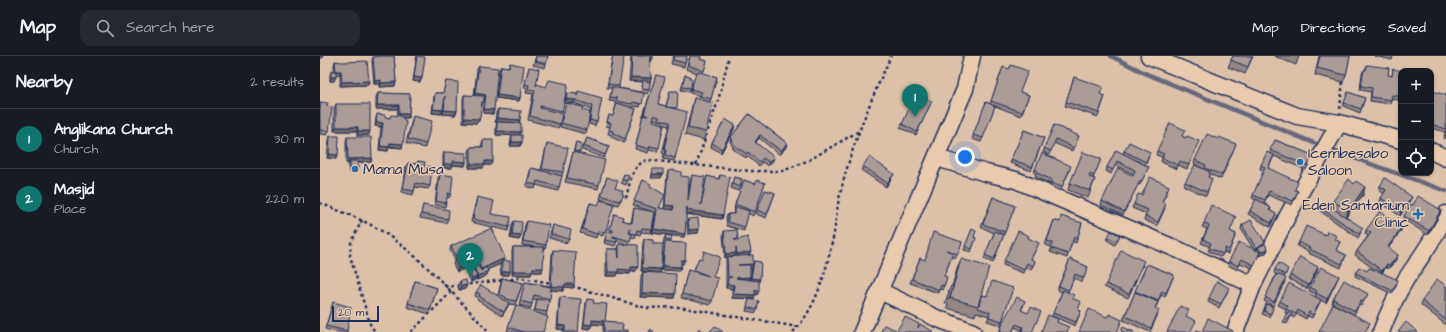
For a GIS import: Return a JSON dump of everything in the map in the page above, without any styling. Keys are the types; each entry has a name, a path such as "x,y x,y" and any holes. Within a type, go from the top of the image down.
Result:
{"street":[{"path":"862,332 965,89 972,56"},
{"path":"1149,56 1297,116 1339,123 1398,139"},
{"path":"1235,332 1253,285 1287,217 1339,123"},
{"path":"1434,152 1446,158"},
{"path":"937,158 986,173 1016,180 1181,251 1253,285"},
{"path":"1382,332 1389,311 1405,281 1440,228 1446,214"},
{"path":"880,291 936,318 973,332"}],"path":[{"path":"696,165 718,101 729,56"},
{"path":"793,332 805,320 811,309 822,279 833,237 838,199 866,112 891,56"},
{"path":"1339,123 1343,77"},
{"path":"626,198 634,169 638,163 647,160 751,172 783,171 809,160 860,131"},
{"path":"320,203 362,220 389,236 451,292 489,332"},
{"path":"362,220 351,243 350,256 370,324 375,332"},
{"path":"445,287 521,278 556,283"},
{"path":"567,285 579,287 646,308 678,306 798,327"},
{"path":"411,332 451,292"}],"building":[{"path":"394,56 396,82 381,83 381,80 375,81 373,57"},
{"path":"417,56 425,57 422,78 414,77"},
{"path":"536,56 548,56 546,64 535,61"},
{"path":"613,56 624,57 619,86 608,84"},
{"path":"632,56 653,56 653,58 650,58 651,78 631,77"},
{"path":"674,56 687,56 685,63 673,60"},
{"path":"690,56 701,56 700,59 707,61 704,71 688,65"},
{"path":"1233,56 1252,56 1248,67 1231,60"},
{"path":"1320,56 1350,56 1346,75 1317,68"},
{"path":"335,61 367,61 369,81 342,82 341,71 336,71"},
{"path":"510,63 524,66 520,98 497,95 501,66 509,67"},
{"path":"1011,65 1028,71 1020,92 1029,95 1022,112 991,101 1003,67 1009,69"},
{"path":"1367,65 1389,68 1388,75 1392,76 1393,69 1398,70 1398,96 1392,95 1391,100 1371,97 1372,88 1361,86 1364,70 1366,70"},
{"path":"479,66 498,68 494,110 484,109 486,95 475,93"},
{"path":"529,67 539,69 536,86 537,84 546,87 549,80 568,84 562,111 540,106 540,108 562,114 560,124 530,116 535,90 528,89 529,85 525,84"},
{"path":"331,71 336,71 336,77 331,77"},
{"path":"699,72 717,77 711,99 700,96 702,92 691,89 696,73"},
{"path":"656,75 665,77 658,104 687,112 675,158 665,155 666,150 664,149 670,122 659,120 659,117 654,115 653,121 664,124 659,148 650,146 649,149 636,145 643,115 648,116 644,114"},
{"path":"685,75 690,76 690,79 692,80 691,88 682,87"},
{"path":"1074,77 1103,87 1100,94 1105,96 1099,113 1066,102"},
{"path":"643,80 650,82 649,90 642,89"},
{"path":"446,81 458,82 457,111 444,110 445,96 443,110 433,109 435,93 443,93"},
{"path":"612,87 644,93 642,104 616,101 617,98 610,97"},
{"path":"578,91 602,98 597,122 590,120 592,106 576,100 566,99 567,93 577,94 577,96"},
{"path":"670,91 678,91 677,108 666,107"},
{"path":"1348,92 1365,98 1361,109 1344,103"},
{"path":"1434,92 1446,95 1446,129 1434,125"},
{"path":"378,93 410,94 409,114 399,114 399,105 377,105"},
{"path":"916,94 932,101 917,132 902,124"},
{"path":"464,95 484,96 484,102 482,102 480,117 478,119 464,118"},
{"path":"694,98 713,103 706,132 688,128"},
{"path":"321,102 328,103 327,106 332,107 329,131 320,130"},
{"path":"986,102 995,106 983,138 973,135"},
{"path":"566,103 583,107 582,110 590,112 587,130 561,123"},
{"path":"617,103 636,109 625,139 609,130 611,123 607,122 609,115 613,116"},
{"path":"336,104 370,104 370,131 358,131 358,127 336,127"},
{"path":"498,109 521,111 520,120 497,118"},
{"path":"377,114 385,115 385,117 390,118 391,115 401,116 406,122 403,144 390,143 389,147 380,146 383,123 376,122"},
{"path":"749,114 787,143 781,151 760,135 755,142 774,157 769,162 763,158 760,162 748,152 747,154 735,146 731,137"},
{"path":"413,116 432,121 426,144 408,139"},
{"path":"725,119 735,125 722,149 712,143"},
{"path":"497,122 521,123 521,132 497,131"},
{"path":"1170,123 1185,130 1182,136 1186,138 1187,136 1199,141 1189,165 1180,161 1178,165 1162,158 1164,154 1157,151"},
{"path":"1054,125 1079,136 1074,148 1056,139 1051,151 1044,148"},
{"path":"1024,130 1044,138 1032,167 1011,159"},
{"path":"1207,134 1236,144 1222,175 1205,168 1206,165 1195,160"},
{"path":"512,135 522,135 522,142 512,142"},
{"path":"330,136 339,136 338,155 329,154"},
{"path":"347,137 371,137 372,158 348,159"},
{"path":"587,138 609,146 605,155 584,146"},
{"path":"483,140 493,140 493,161 485,161 485,164 471,164 471,147 483,147"},
{"path":"1275,140 1312,155 1308,166 1270,150"},
{"path":"576,142 582,144 580,152 574,151"},
{"path":"1129,142 1150,152 1146,162 1124,151"},
{"path":"547,143 568,148 563,172 542,169"},
{"path":"1116,150 1149,167 1124,212 1102,201 1118,168 1133,176 1135,170 1117,161 1113,170 1107,167"},
{"path":"444,152 466,153 466,162 453,161 453,164 444,164"},
{"path":"573,152 605,160 599,185 567,178"},
{"path":"1083,152 1101,159 1094,176 1090,174 1089,177 1095,179 1090,191 1070,183"},
{"path":"1267,152 1274,155 1268,168 1298,182 1295,190 1298,191 1293,201 1269,191 1265,200 1253,195 1265,167 1261,165"},
{"path":"1042,153 1071,166 1062,187 1051,183 1052,180 1037,173 1038,171 1035,169"},
{"path":"869,157 894,174 887,183 863,166"},
{"path":"350,161 358,161 358,168 350,168"},
{"path":"418,161 425,162 424,166 432,167 430,186 416,183 414,191 403,189 408,163 418,164"},
{"path":"1195,165 1210,172 1208,177 1212,179 1207,192 1185,182"},
{"path":"531,168 562,176 559,187 537,181 536,185 528,183"},
{"path":"653,169 663,169 663,174 652,174"},
{"path":"673,170 681,172 681,176 689,177 688,201 692,175 705,177 701,205 707,176 719,179 720,175 730,177 723,215 687,210 687,207 685,234 654,229 657,209 634,201 643,180 651,184 650,186 665,195 659,208 673,210 674,206 665,205 668,171"},
{"path":"440,174 453,176 451,194 448,193 446,203 436,201"},
{"path":"624,174 629,176 627,181 622,179"},
{"path":"607,177 618,181 615,188 623,191 622,194 624,195 619,201 601,195"},
{"path":"734,177 742,179 740,187 732,184"},
{"path":"1150,177 1169,186 1162,202 1166,204 1158,222 1145,216 1148,210 1134,204 1138,194 1142,195"},
{"path":"1385,178 1412,197 1401,212 1381,198 1386,190 1380,186"},
{"path":"1349,179 1354,184 1356,181 1365,187 1348,211 1333,201"},
{"path":"744,180 755,184 757,180 765,183 755,212 735,204"},
{"path":"765,190 775,193 767,214 757,210"},
{"path":"1418,196 1441,210 1429,231 1404,216"},
{"path":"477,197 494,201 491,214 511,217 509,227 473,219"},
{"path":"993,197 1015,206 1005,232 983,224"},
{"path":"1256,199 1271,208 1269,210 1276,214 1271,223 1250,211"},
{"path":"600,200 614,204 605,233 599,231 597,234 582,229 590,203 598,205"},
{"path":"1324,203 1363,228 1359,234 1321,208"},
{"path":"423,205 449,210 448,219 421,214"},
{"path":"1211,205 1236,217 1230,231 1236,234 1229,250 1225,248 1223,254 1209,248 1211,243 1203,239 1209,226 1204,223"},
{"path":"736,207 749,211 745,227 728,222 728,214 734,214"},
{"path":"634,208 655,212 652,229 642,228 641,231 637,230 636,234 630,233 630,229 629,233 632,234 630,241 613,236 612,237 617,238 617,242 605,240 614,214 623,217 622,220 632,223"},
{"path":"1380,211 1402,227 1388,247 1398,255 1390,265 1387,264 1382,271 1357,251 1371,233 1366,230"},
{"path":"1061,216 1082,223 1077,239 1074,237 1068,254 1051,248 1053,243 1047,241 1054,220 1060,222"},
{"path":"698,218 699,229 689,230 688,219"},
{"path":"1251,220 1265,242 1256,248 1242,225"},
{"path":"514,221 522,222 521,236 512,235"},
{"path":"527,221 549,225 546,245 523,241"},
{"path":"553,225 571,230 569,239 551,234"},
{"path":"1306,226 1326,235 1327,231 1337,236 1335,239 1340,242 1336,250 1346,255 1342,264 1309,249 1310,248 1299,242"},
{"path":"492,228 505,258 481,269 476,260 458,268 455,260 457,259 451,246"},
{"path":"972,229 976,231 974,237 976,238 972,249 965,246"},
{"path":"737,230 738,239 734,240 748,237 751,252 737,254 736,247 736,253 726,254 724,231"},
{"path":"995,231 1004,235 994,259 985,255"},
{"path":"1018,231 1039,243 1031,259 1035,261 1033,266 1027,263 1024,270 1004,261"},
{"path":"1111,231 1120,235 1116,241 1108,237"},
{"path":"933,232 962,242 958,254 946,250 953,253 944,276 947,277 944,286 941,285 939,290 912,279 920,258 925,260"},
{"path":"666,235 672,236 671,241 665,240"},
{"path":"644,239 653,240 653,244 663,244 661,269 642,268"},
{"path":"665,242 686,243 685,260 681,260 681,267 663,266"},
{"path":"1239,242 1260,252 1254,265 1242,259 1238,266 1229,261"},
{"path":"619,244 638,245 638,267 631,267 631,270 618,269 618,272 608,272 607,249 618,249 619,258"},
{"path":"1265,244 1268,249 1261,252 1258,247"},
{"path":"513,247 544,247 543,268 533,268 532,271 513,271"},
{"path":"553,250 576,252 574,284 565,284 564,287 551,286"},
{"path":"1121,250 1144,261 1129,294 1106,284"},
{"path":"704,251 720,257 713,277 718,278 712,301 682,294 688,270 709,276 694,270 699,258 702,259"},
{"path":"753,255 753,264 738,265 750,265 750,277 736,278 759,281 759,291 755,290 755,295 733,294 734,285 727,284 728,278 732,277 728,277 727,257"},
{"path":"1300,257 1318,267 1309,285 1290,275"},
{"path":"961,259 989,267 978,306 950,298"},
{"path":"1070,259 1088,267 1084,278 1075,274 1069,290 1059,286"},
{"path":"502,261 510,261 510,271 502,272"},
{"path":"754,261 761,262 760,279 751,278"},
{"path":"477,262 481,271 486,267 488,271 478,276 472,264"},
{"path":"1279,263 1288,269 1285,275 1275,269"},
{"path":"1147,264 1174,275 1166,293 1162,291 1158,301 1135,291"},
{"path":"472,265 477,276 472,279 467,267"},
{"path":"1321,267 1339,276 1327,299 1316,293 1317,291 1310,287"},
{"path":"1359,267 1367,271 1369,268 1378,271 1398,280 1393,291 1356,273"},
{"path":"643,272 676,274 675,294 642,293"},
{"path":"1277,274 1286,278 1274,302 1265,297"},
{"path":"502,278 523,283 516,301 506,299 506,297 499,294"},
{"path":"1437,279 1446,286 1446,320 1422,301"},
{"path":"466,280 467,285 461,286 460,281"},
{"path":"1344,280 1368,294 1363,302 1361,301 1355,311 1333,299"},
{"path":"415,281 437,288 430,310 408,303"},
{"path":"992,281 1013,288 1002,321 989,317 990,312 978,308 982,295 987,296"},
{"path":"1217,281 1229,288 1221,304 1209,298"},
{"path":"525,282 551,287 550,299 534,295 532,304 520,301"},
{"path":"1289,283 1321,300 1313,315 1309,312 1307,316 1298,310 1296,314 1286,309 1288,306 1280,301"},
{"path":"481,285 509,303 504,312 479,296 480,294 476,292"},
{"path":"951,286 953,287 949,300 947,299"},
{"path":"1063,290 1074,295 1072,298 1081,302 1078,310 1081,311 1076,322 1053,313"},
{"path":"1135,292 1158,302 1155,308 1159,310 1151,328 1125,316"},
{"path":"560,297 581,299 578,332 565,332 565,326 558,325"},
{"path":"1017,297 1025,301 1021,310 1028,313 1031,307 1041,312 1032,332 1022,331 1023,327 1016,324 1012,332 1003,332 1000,330 1003,324 1002,323"},
{"path":"537,299 549,301 547,312 535,310"},
{"path":"587,299 594,300 593,303 607,304 605,321 623,324 622,330 628,330 628,332 604,332 604,321 592,320 592,325 584,324"},
{"path":"749,299 759,301 757,310 747,307"},
{"path":"333,302 351,307 347,331 326,326"},
{"path":"1266,304 1273,307 1271,314 1264,311"},
{"path":"1333,304 1370,323 1365,332 1319,332"},
{"path":"516,305 548,317 543,332 524,332 508,327"},
{"path":"1180,306 1189,310 1186,316 1196,321 1190,332 1167,332"},
{"path":"1089,309 1107,317 1109,314 1122,320 1117,332 1079,332"},
{"path":"1288,312 1292,314 1288,320 1284,318"},
{"path":"1048,315 1058,319 1057,322 1069,327 1067,332 1041,332"},
{"path":"905,317 919,324 918,328 920,324 934,332 896,332"},
{"path":"1208,318 1233,331 1233,332 1202,332"},
{"path":"1406,322 1418,332 1398,332"},
{"path":"884,325 896,330 895,332 881,332"},
{"path":"715,326 723,332 709,332"},
{"path":"1123,327 1134,332 1121,332"},
{"path":"699,328 705,332 697,332"}],"waterway":[{"path":"1111,56 1147,74 1326,148 1446,191"}],"place":[{"name":"Anglikana Church","path":"915,117"},
{"name":"Icembesabo Saloon","path":"1300,162"},
{"name":"Mama Musa","path":"355,169"},
{"name":"Eden Santarium Clinic","path":"1418,214"},
{"name":"Masjid","path":"470,276"}]}
